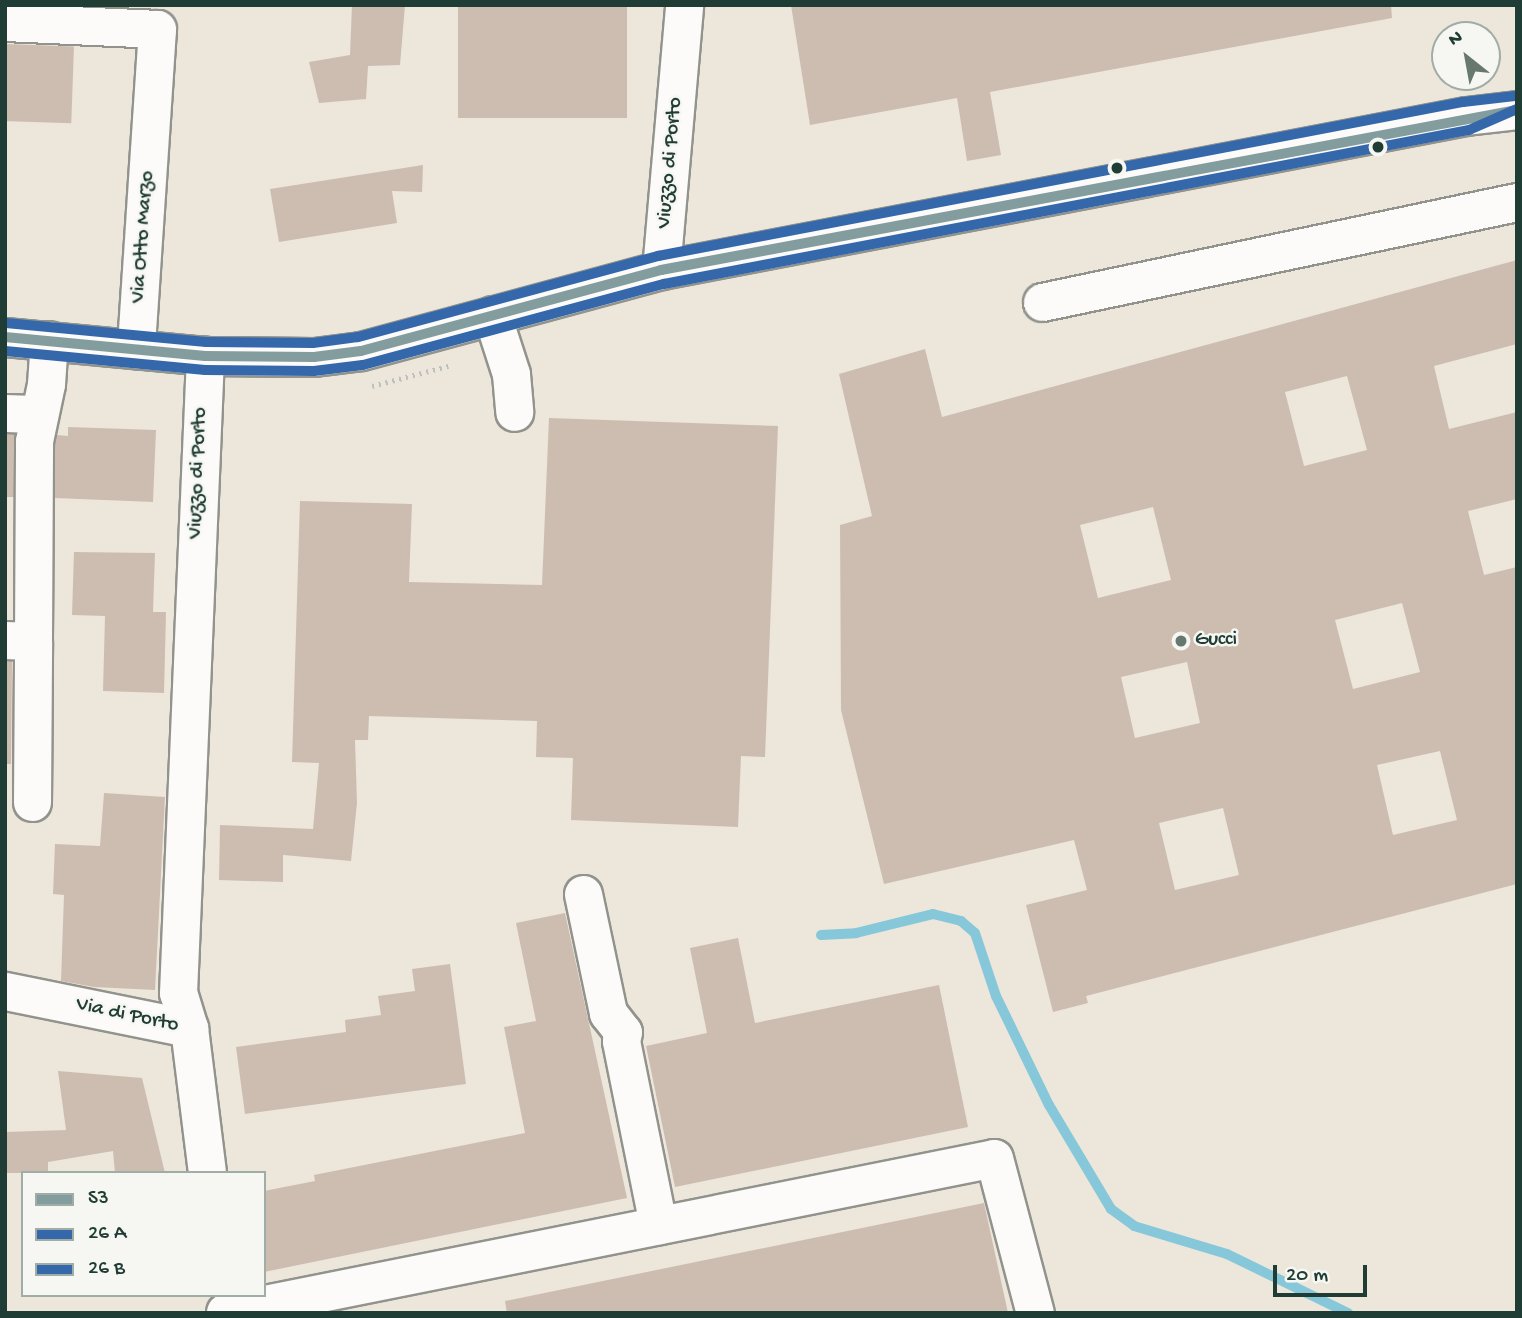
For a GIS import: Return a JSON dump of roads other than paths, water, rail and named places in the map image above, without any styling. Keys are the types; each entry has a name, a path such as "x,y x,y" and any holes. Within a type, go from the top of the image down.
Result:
{"street":[{"name":"Viuzzo di Porto","path":"661,270 684,5"},
{"name":"Via Otto Marzo","path":"5,22 157,29 136,349"},
{"path":"1466,116 1517,94"},
{"path":"5,337 205,356 314,356 360,351 661,270 1466,116 1517,110"},
{"path":"1042,302 1517,202"},
{"path":"492,315 511,374 514,412"},
{"path":"32,802 19,641 34,441 22,413 49,340"},
{"name":"Viuzzo di Porto","path":"189,1028 178,993 205,356"},
{"path":"583,894 608,1013 623,1032 621,1041 658,1225"},
{"name":"Via di Porto","path":"5,991 189,1028 207,1171"},
{"path":"225,1312 994,1158 1035,1313"}],"waterway":[{"path":"821,935 856,933 933,914 961,921 975,933 996,996 1049,1105 1111,1209 1134,1226 1227,1254 1348,1313"}],"place":[{"name":"Gucci","path":"1181,641"}]}
